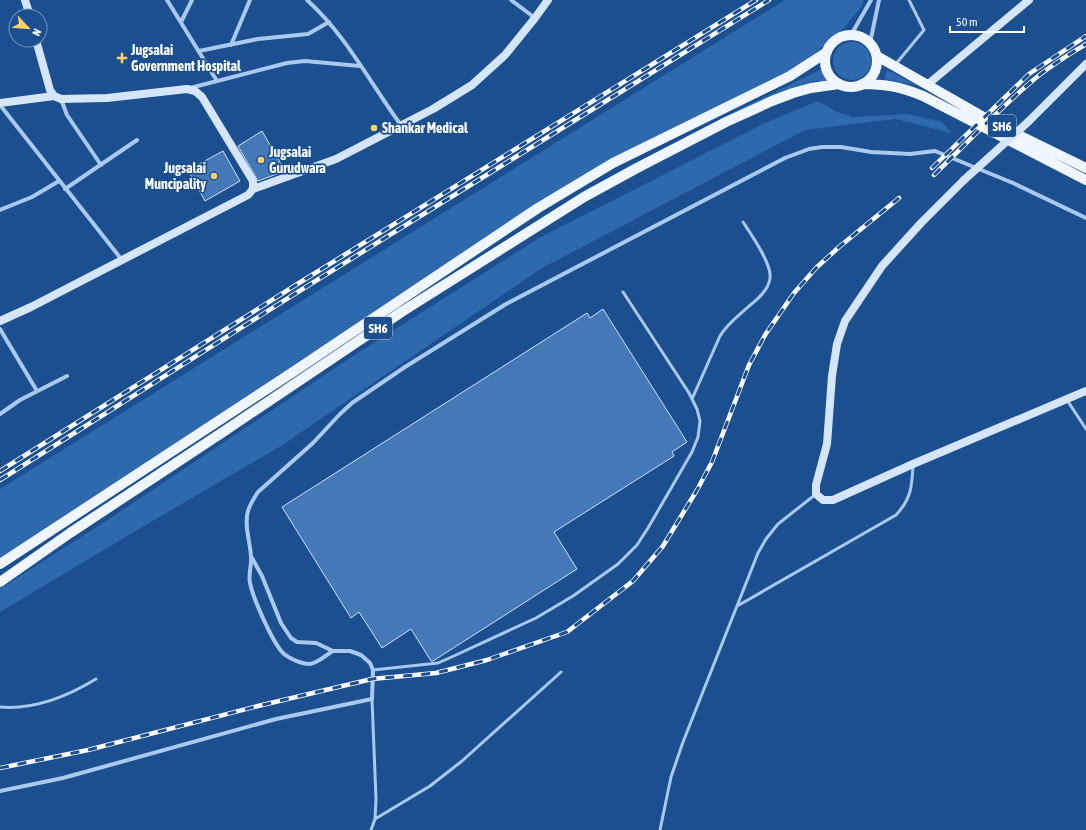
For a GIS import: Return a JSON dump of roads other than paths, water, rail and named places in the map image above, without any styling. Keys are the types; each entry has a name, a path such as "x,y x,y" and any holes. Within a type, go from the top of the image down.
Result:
{"main road":[{"path":"851,34 862,37 870,43 877,56 877,65 874,73 869,80 862,84"},
{"name":"SH6","path":"0,564 276,383 538,208 613,163 783,79 827,52 832,43 841,37 851,34"},
{"path":"827,52 825,61 827,70 832,79 839,84"},
{"name":"SH6","path":"877,56 994,122 1086,168"},
{"name":"SH6","path":"0,582 70,532 226,430 403,311 584,197 719,126 772,101 793,93 811,88 839,84 846,87 854,87 862,84 900,87 924,96 1086,180"}],"street":[{"path":"167,0 217,81"},
{"path":"181,22 192,0"},
{"path":"231,45 250,0"},
{"path":"307,0 337,31 401,125"},
{"path":"511,0 536,18"},
{"path":"0,321 31,307 248,195 253,188 336,159 433,109 472,85 505,55 536,18 548,0"},
{"path":"851,34 871,0"},
{"path":"870,43 879,0"},
{"path":"927,85 1028,0"},
{"path":"199,51 258,39 308,34 329,22"},
{"path":"38,48 50,90 57,97 67,115 101,165"},
{"path":"0,104 57,97 107,98 187,89 287,63 305,61 360,66"},
{"path":"1086,64 1028,122 964,180 921,223 882,266 845,321 836,344 827,444 816,485 816,494 823,500 833,500 913,464 1086,391"},
{"path":"187,89 195,91 202,97 253,181 253,188"},
{"path":"0,104 122,260"},
{"path":"65,189 137,140"},
{"path":"333,651 311,664 303,663 291,658 282,651 255,602 250,582 252,558 246,523 247,511 258,492 313,444 352,403 405,367 506,304 785,158 809,149 822,147 841,147 871,152 910,154 935,151 1013,183 1086,218"},
{"path":"0,210 32,197 59,181"},
{"path":"0,329 37,391"},
{"path":"0,414 20,400 67,376"},
{"path":"0,791 63,778 276,719 372,699 373,670 370,663 361,655 350,651 333,651 316,643 297,642 291,638 281,623 262,576 252,558"}],"lane":[{"path":"894,66 924,30 909,0"},
{"path":"692,399 725,327 759,298 769,284 770,278 768,264 744,222"},
{"path":"373,670 438,663 536,618 573,596 618,564 636,545 648,528 692,452 698,437 700,421 697,409 692,399 623,292"},
{"path":"1067,400 1086,428"},
{"path":"739,605 896,515 904,507 909,497 912,485 913,464"},
{"path":"660,830 672,777 683,742 739,605 758,553 766,539 778,524 816,494"},
{"path":"375,819 430,786 462,761 562,672"},
{"path":"0,707 12,708 58,699 80,689 96,679"},
{"path":"372,699 376,799 375,819 372,830"}],"railway":[{"path":"0,471 299,283 756,0"},
{"path":"0,480 301,290 769,0"},
{"path":"932,168 1029,74 1086,36"},
{"path":"934,175 1018,93 1037,77 1086,44"},
{"path":"0,768 88,750 258,706 372,679 436,673 487,660 567,632 633,581 663,546 712,462 749,365 765,335 794,293 816,268 839,247 899,198"}],"place":[{"name":"Jugsalai Government Hospital","path":"122,58"},
{"name":"Shankar Medical","path":"374,128"},
{"name":"Jugsalai Gurudwara","path":"261,160"},
{"name":"Jugsalai Muncipality","path":"214,176"}]}
